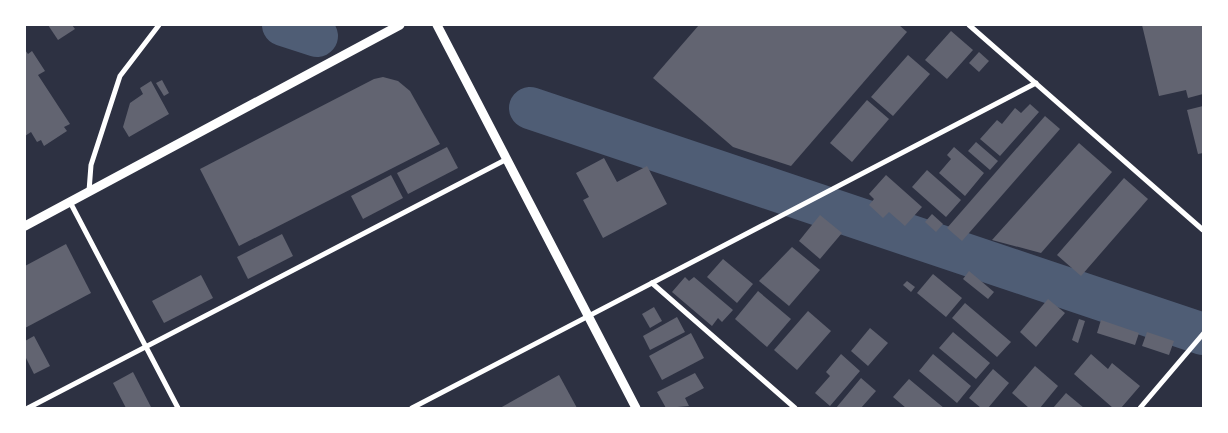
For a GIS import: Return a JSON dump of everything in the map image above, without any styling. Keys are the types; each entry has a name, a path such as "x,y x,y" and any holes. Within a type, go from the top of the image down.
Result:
{"street":[{"path":"88,192 91,165 120,76 159,25"},
{"path":"25,226 400,25"},
{"path":"437,25 508,158 636,408"},
{"path":"969,25 1203,230"},
{"path":"412,408 1036,83"},
{"path":"28,408 508,158"},
{"path":"70,202 178,408"},
{"path":"652,283 795,408"},
{"path":"1140,408 1201,336"}],"building":[{"path":"48,25 72,25 75,29 58,40"},
{"path":"699,25 899,25 907,32 791,166 733,147 653,78"},
{"path":"1142,25 1203,25 1203,94 1188,98 1186,90 1159,96"},
{"path":"951,31 973,50 947,79 925,60"},
{"path":"25,50 28,54 32,51 45,71 38,75 70,124 64,127 67,131 44,146 41,140 37,142 31,132 25,136"},
{"path":"979,52 989,61 979,72 969,63"},
{"path":"908,55 930,74 893,116 871,97"},
{"path":"383,77 398,81 410,91 440,144 239,246 200,169 374,79"},
{"path":"162,80 169,93 164,96 156,83"},
{"path":"151,81 169,114 129,137 123,127 130,103 143,94 140,88"},
{"path":"867,100 889,119 852,162 830,143"},
{"path":"1030,104 1039,112 1000,156 980,139 997,120 1002,124 1015,108 1021,113"},
{"path":"1203,106 1203,153 1198,154 1187,110"},
{"path":"1045,116 1060,129 962,241 947,228"},
{"path":"976,142 998,161 990,170 968,151"},
{"path":"1079,143 1112,172 1041,253 992,240"},
{"path":"447,147 458,168 408,194 397,173"},
{"path":"954,147 984,173 965,196 939,173 951,159 947,155"},
{"path":"604,158 617,182 647,166 667,204 603,238 583,200 589,197 576,173"},
{"path":"927,170 961,200 946,217 912,187"},
{"path":"391,175 403,198 363,219 351,196"},
{"path":"886,175 922,207 905,226 889,212 883,218 869,205 874,199 869,194"},
{"path":"1124,178 1148,199 1081,276 1057,255"},
{"path":"932,214 943,224 936,232 925,222"},
{"path":"820,215 842,233 820,259 799,241"},
{"path":"282,234 293,256 248,279 237,257"},
{"path":"66,244 91,293 25,328 25,266"},
{"path":"792,247 820,270 789,306 759,281"},
{"path":"723,259 753,284 737,303 707,277"},
{"path":"969,271 994,292 988,299 963,279"},
{"path":"933,274 962,298 946,317 917,293"},
{"path":"201,275 213,298 164,323 152,301"},
{"path":"685,277 689,281 694,277 733,310 722,322 718,318 712,326 672,292"},
{"path":"907,281 915,287 911,292 903,285"},
{"path":"758,291 791,319 767,347 735,319"},
{"path":"1048,299 1065,313 1036,347 1020,332"},
{"path":"965,303 1011,342 997,357 952,318"},
{"path":"654,307 662,321 650,328 642,314"},
{"path":"808,311 831,331 797,370 774,350"},
{"path":"677,317 685,332 650,350 643,336"},
{"path":"1079,319 1085,321 1078,343 1072,340"},
{"path":"1101,320 1139,333 1135,345 1097,333"},
{"path":"870,328 888,343 868,366 851,351"},
{"path":"953,332 990,363 976,379 939,348"},
{"path":"1147,332 1174,341 1169,355 1142,346"},
{"path":"691,333 704,358 662,380 649,356"},
{"path":"34,336 50,366 34,374 25,356 25,341"},
{"path":"841,354 860,371 830,406 815,393 830,376 826,372"},
{"path":"933,354 971,386 957,403 919,371"},
{"path":"1091,354 1108,369 1112,363 1140,386 1121,408 1113,408 1074,374"},
{"path":"1035,366 1058,386 1040,408 1029,408 1012,393"},
{"path":"993,369 1009,383 988,408 981,408 969,398"},
{"path":"133,372 151,407 149,408 126,408 113,383"},
{"path":"695,373 704,388 685,398 689,406 666,408 657,392"},
{"path":"559,375 577,408 500,408"},
{"path":"861,378 876,391 861,408 836,408"},
{"path":"909,379 944,408 906,408 893,397"},
{"path":"1066,393 1084,408 1053,408"}],"waterway":[{"path":"283,25 317,36"},
{"path":"530,108 1203,334"}]}
